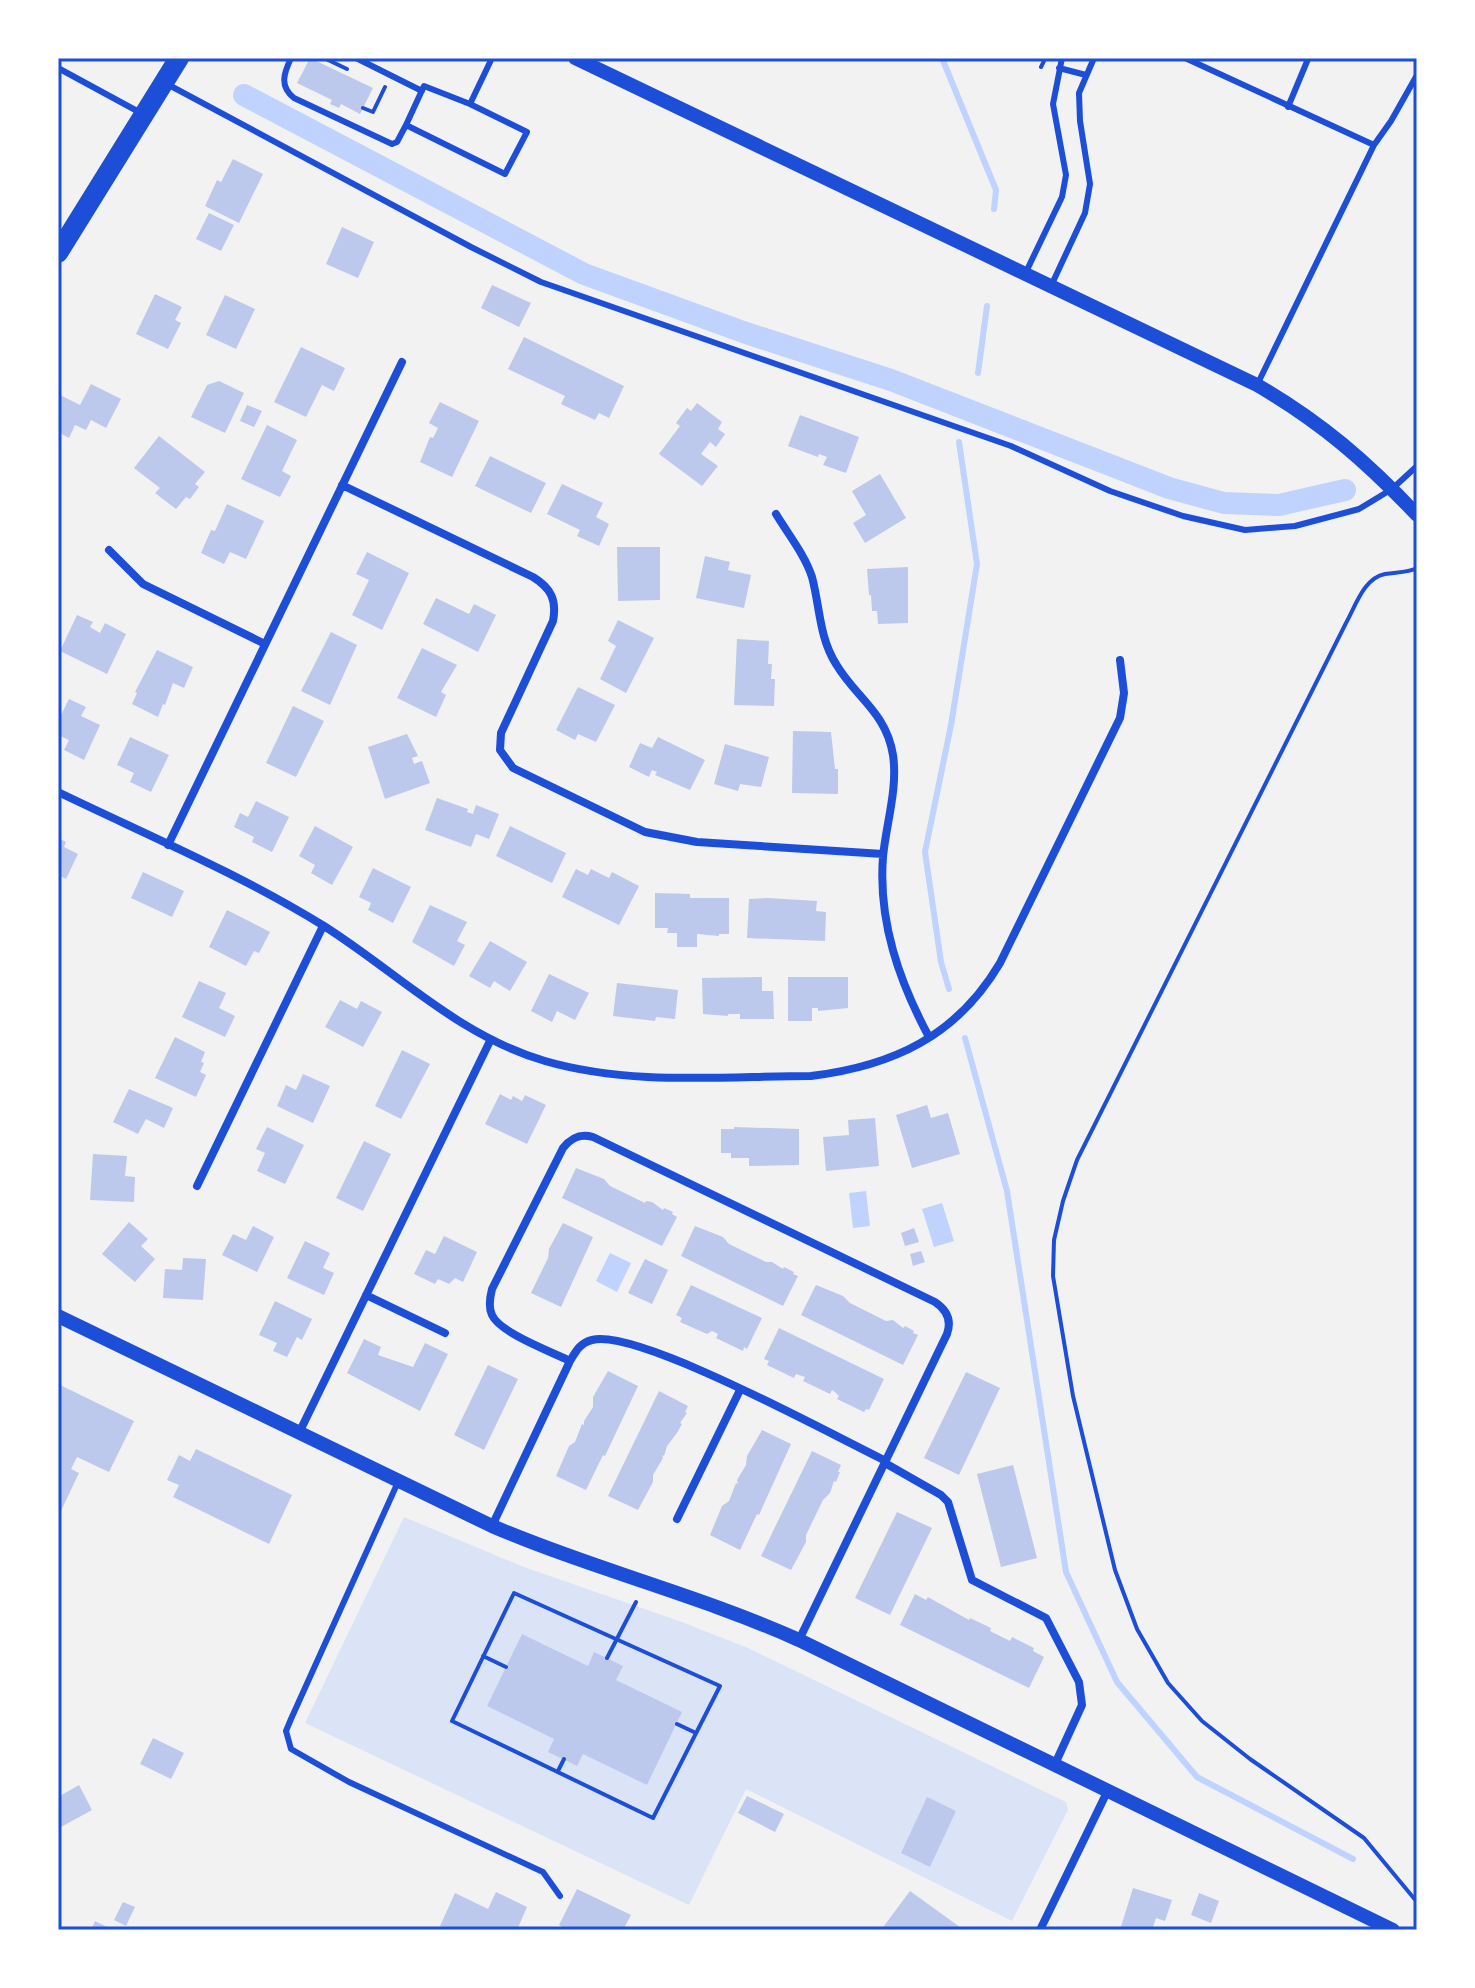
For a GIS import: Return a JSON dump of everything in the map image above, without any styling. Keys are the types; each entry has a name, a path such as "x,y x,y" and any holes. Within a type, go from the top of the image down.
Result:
{"main road":[{"path":"58,253 179,58"}],"street":[{"path":"575,58 1257,385 1329,431 1417,515"},
{"path":"168,845 402,362"},
{"path":"342,485 533,577 550,593 555,607 550,628 501,733 500,750 513,768 629,826 662,837 883,854"},
{"path":"776,514 808,566 821,628 830,653 846,679 878,714 890,739 894,779 881,883 886,927 911,1004 929,1037"},
{"path":"109,550 143,584 265,644"},
{"path":"58,792 255,888 323,926 445,1014 490,1041 548,1062 616,1075 811,1076 870,1066 888,1059 929,1037 967,1007 986,986 1120,718 1124,701 1120,660"},
{"path":"197,1186 323,926"},
{"path":"299,1433 490,1041"},
{"path":"570,1361 503,1328 492,1315 492,1289 563,1148 567,1142 580,1136 593,1137 935,1302 948,1315 947,1334 799,1640"},
{"path":"366,1295 445,1333"},
{"path":"58,1316 492,1526 799,1640 1393,1930"},
{"path":"492,1526 570,1361 583,1344 606,1340 674,1358 885,1462 937,1492 948,1502 972,1580 1049,1622 1079,1682 1083,1697 1079,1712 1055,1764"},
{"path":"677,1519 740,1390"},
{"path":"1040,1930 1108,1790"}],"lane":[{"path":"291,58 284,73 283,84 287,93 392,144 397,142 424,86 527,132 505,174 406,125"},
{"path":"356,58 422,91"},
{"path":"470,104 492,58"},
{"path":"1025,273 1062,197 1066,175 1053,104 1062,58"},
{"path":"1051,286 1085,213 1090,184 1079,93 1094,58"},
{"path":"1185,58 1374,145"},
{"path":"1288,107 1308,58"},
{"path":"58,68 143,114"},
{"path":"1059,68 1086,75"},
{"path":"1257,385 1374,145 1417,75"},
{"path":"164,82 541,282 1011,446 1110,491 1183,516 1245,530 1295,526 1359,509 1392,489 1417,466"},
{"path":"398,1482 286,1731 291,1749 349,1782 543,1872 560,1896"}],"path":[{"path":"363,108 373,112 388,81"},
{"path":"1417,568 1410,572 1378,576 1369,582 1346,623 1077,1160 1054,1240 1053,1276 1073,1396 1115,1570 1137,1629 1168,1683 1202,1721 1238,1750 1364,1838 1417,1902"},
{"path":"514,1593 720,1686 653,1818 452,1721 483,1656 514,1593"},
{"path":"607,1658 636,1602"},
{"path":"483,1656 506,1667"},
{"path":"677,1724 696,1733"},
{"path":"558,1771 564,1759"}],"shaded area":[{"path":"404,1517 524,1567 748,1648 1066,1802 1068,1810 1012,1921 746,1789 689,1905 305,1723"}],"water":[{"path":"866,1191 870,1226 853,1228 849,1193"},
{"path":"942,1203 954,1241 934,1247 922,1209"},
{"path":"610,1253 631,1263 617,1292 596,1281"}],"building":[{"path":"310,58 373,88 360,114 341,104 339,108 330,104 332,100 297,83"},
{"path":"233,159 263,174 239,223 205,206 217,180 221,182"},
{"path":"209,213 234,225 221,251 196,239"},
{"path":"342,227 374,242 358,278 326,264"},
{"path":"492,285 531,303 519,327 481,308"},
{"path":"155,294 182,307 175,320 181,323 168,349 136,334"},
{"path":"225,295 255,309 236,349 206,335"},
{"path":"524,337 624,386 609,418 599,413 595,420 561,404 565,396 508,369"},
{"path":"301,347 345,368 334,391 322,385 306,417 274,402"},
{"path":"219,381 244,393 225,433 191,417 207,385"},
{"path":"91,384 121,399 106,428 91,420 86,430 75,425 69,438 58,432 58,394 80,405"},
{"path":"440,402 479,421 452,477 420,462 430,437 433,438 438,428 429,423"},
{"path":"697,403 722,422 718,429 725,434 716,447 710,442 701,454 718,466 702,486 659,454 680,426 676,423 687,408 691,411"},
{"path":"247,405 262,411 254,427 240,421"},
{"path":"800,415 859,437 846,473 823,465 827,457 819,454 818,457 788,446"},
{"path":"267,425 297,440 282,471 291,476 280,497 241,479"},
{"path":"159,436 205,472 195,484 199,487 190,499 186,497 176,509 155,493 160,488 134,468"},
{"path":"490,456 546,483 531,513 475,486"},
{"path":"880,474 906,518 865,543 853,523 866,515 852,491"},
{"path":"562,484 603,503 596,517 609,524 599,546 577,536 580,530 547,514"},
{"path":"227,504 264,521 246,559 230,552 224,564 201,553"},
{"path":"617,547 660,547 660,600 618,601"},
{"path":"367,552 409,573 382,630 352,615 369,580 356,574"},
{"path":"705,556 730,562 728,570 751,575 744,608 696,598"},
{"path":"908,567 908,623 878,624 877,611 872,611 867,569"},
{"path":"436,598 469,614 474,604 496,615 478,652 423,624"},
{"path":"77,615 93,622 90,627 100,633 105,623 126,634 107,674 60,651"},
{"path":"618,620 654,638 626,693 600,679 616,646 608,641"},
{"path":"331,632 357,645 330,705 301,691"},
{"path":"737,639 769,641 768,664 772,664 771,679 775,679 774,706 734,705"},
{"path":"422,648 457,665 441,692 446,695 436,717 397,698"},
{"path":"157,650 193,667 184,688 173,683 158,717 132,704"},
{"path":"578,687 615,705 596,742 578,734 575,740 556,730"},
{"path":"69,699 86,707 81,716 100,725 84,760 64,750 69,740 58,735 58,721"},
{"path":"293,706 324,721 296,777 266,763"},
{"path":"793,731 831,732 835,769 838,769 838,794 792,793"},
{"path":"407,734 418,756 412,758 414,764 422,761 430,783 385,799 368,747"},
{"path":"130,737 169,755 151,792 130,782 134,773 117,765"},
{"path":"658,737 705,760 690,790 655,775 657,772 652,770 649,777 629,767 640,743 652,748"},
{"path":"725,744 769,757 761,787 740,784 738,791 714,784"},
{"path":"437,798 468,809 467,812 473,814 476,805 499,814 489,839 476,834 471,847 425,830"},
{"path":"256,801 289,817 272,852 252,842 254,837 234,827 240,813 248,817"},
{"path":"315,826 353,847 332,885 311,873 315,865 299,856"},
{"path":"510,826 566,853 552,883 496,856"},
{"path":"58,838 66,842 64,847 78,854 66,879 58,875"},
{"path":"373,868 411,887 393,923 368,910 371,903 359,897"},
{"path":"576,869 588,875 591,869 609,878 612,872 639,886 619,925 562,897"},
{"path":"143,872 184,891 172,917 131,898"},
{"path":"655,893 690,894 690,898 729,898 729,934 697,934 697,947 677,947 677,933 667,933 668,928 655,928"},
{"path":"749,899 817,901 816,911 826,912 825,941 747,938"},
{"path":"430,905 467,922 457,941 465,945 454,966 412,942"},
{"path":"227,910 270,932 259,953 254,951 246,966 209,947"},
{"path":"490,941 527,962 510,991 494,981 490,988 469,976"},
{"path":"549,974 589,993 575,1020 557,1011 552,1022 531,1011"},
{"path":"762,977 762,991 773,991 774,1019 740,1019 740,1014 703,1014 702,978"},
{"path":"788,977 848,977 848,1008 818,1011 818,1008 812,1008 812,1021 788,1021"},
{"path":"199,981 226,993 219,1008 235,1016 225,1037 182,1017"},
{"path":"617,983 678,990 675,1019 656,1017 655,1021 613,1016"},
{"path":"340,1000 357,1009 361,1001 382,1012 363,1047 325,1027"},
{"path":"175,1037 205,1052 200,1072 206,1075 196,1097 155,1078"},
{"path":"402,1050 430,1064 401,1119 375,1106"},
{"path":"303,1074 330,1086 313,1123 277,1106 286,1085 296,1090"},
{"path":"129,1089 173,1108 164,1128 146,1119 138,1134 113,1122"},
{"path":"500,1094 522,1101 525,1095 546,1105 527,1144 485,1124"},
{"path":"927,1105 931,1118 948,1113 960,1154 912,1168 896,1115"},
{"path":"875,1118 879,1166 826,1171 823,1137 849,1135 848,1120"},
{"path":"267,1127 304,1145 285,1184 257,1171 265,1153 256,1149"},
{"path":"721,1129 799,1129 799,1165 749,1166 749,1158 731,1158 731,1153 721,1153"},
{"path":"364,1141 391,1154 363,1211 336,1198"},
{"path":"93,1154 127,1156 125,1176 135,1177 134,1202 90,1200"},
{"path":"576,1168 604,1179 610,1186 645,1203 652,1202 663,1210 673,1212 677,1217 662,1246 562,1198"},
{"path":"129,1222 148,1239 141,1246 155,1259 135,1282 102,1254"},
{"path":"563,1223 593,1237 561,1307 531,1293"},
{"path":"253,1226 274,1237 257,1272 222,1255 233,1234 246,1240"},
{"path":"695,1226 723,1237 729,1244 766,1262 794,1272 798,1276 783,1306 681,1256"},
{"path":"914,1228 919,1242 905,1246 901,1233"},
{"path":"444,1236 477,1252 463,1282 455,1278 449,1284 438,1279 435,1284 414,1274 426,1250 435,1254"},
{"path":"305,1241 330,1253 323,1268 334,1273 324,1295 287,1278"},
{"path":"921,1251 925,1262 913,1266 910,1254"},
{"path":"183,1258 206,1259 203,1300 163,1298 165,1269 182,1270"},
{"path":"645,1259 668,1270 652,1304 628,1293"},
{"path":"691,1285 762,1318 747,1349 744,1347 743,1351 716,1338 718,1334 712,1331 707,1334 680,1322 682,1318 676,1315"},
{"path":"816,1285 843,1296 850,1303 886,1321 893,1320 903,1328 905,1326 914,1331 918,1335 903,1365 801,1315"},
{"path":"275,1301 312,1319 302,1340 297,1337 287,1357 273,1351 277,1343 259,1335"},
{"path":"779,1328 884,1379 869,1410 864,1412 837,1399 839,1396 835,1392 832,1390 830,1394 803,1381 805,1377 796,1374 794,1378 767,1365 769,1361 764,1359"},
{"path":"364,1339 381,1347 378,1355 413,1367 425,1343 448,1354 420,1411 347,1373"},
{"path":"488,1365 518,1379 484,1450 454,1435"},
{"path":"608,1371 638,1386 586,1490 556,1476 569,1446 575,1442 593,1407 593,1397"},
{"path":"966,1372 1000,1388 959,1475 924,1458"},
{"path":"58,1384 134,1421 109,1472 77,1457 71,1469 79,1473 58,1517"},
{"path":"659,1391 688,1406 687,1413 662,1455 653,1482 638,1510 608,1496"},
{"path":"762,1430 791,1444 740,1550 710,1535 722,1506 729,1501 738,1484 747,1456"},
{"path":"196,1449 292,1495 269,1544 173,1497 179,1485 167,1480 179,1455 190,1461"},
{"path":"812,1451 841,1465 840,1472 823,1500 791,1570 761,1556"},
{"path":"1013,1465 1037,1558 1001,1567 977,1474"},
{"path":"897,1512 932,1528 890,1615 855,1598"},
{"path":"915,1594 926,1600 928,1597 969,1620 991,1628 990,1631 1010,1641 1012,1637 1034,1648 1033,1651 1044,1657 1029,1688 900,1625"},
{"path":"522,1634 588,1666 594,1652 623,1666 616,1680 682,1712 647,1785 583,1754 577,1766 548,1752 554,1739 487,1706"},
{"path":"153,1738 184,1753 171,1779 140,1764"},
{"path":"79,1785 92,1810 61,1827 58,1822 58,1797"},
{"path":"747,1796 784,1814 775,1832 738,1813"},
{"path":"927,1797 956,1811 930,1867 901,1853"},
{"path":"1133,1888 1172,1900 1165,1921 1156,1918 1152,1930 1120,1930"},
{"path":"577,1889 631,1915 623,1930 568,1930 559,1925"},
{"path":"910,1891 964,1930 881,1930"},
{"path":"496,1892 527,1907 517,1930 448,1930 440,1926 455,1893 488,1909"},
{"path":"1199,1893 1219,1901 1211,1923 1191,1915"},
{"path":"123,1902 135,1907 126,1926 114,1920"},
{"path":"95,1921 113,1930 91,1930"}],"waterway":[{"path":"942,58 996,190 994,209"},
{"path":"244,95 584,274 746,333 891,380 1169,488 1224,503 1279,505 1345,490"},
{"path":"978,373 987,306"},
{"path":"949,989 941,962 925,852 951,725 977,564 959,442"},
{"path":"965,1038 1007,1191 1066,1572 1117,1682 1197,1777 1353,1859"}]}
